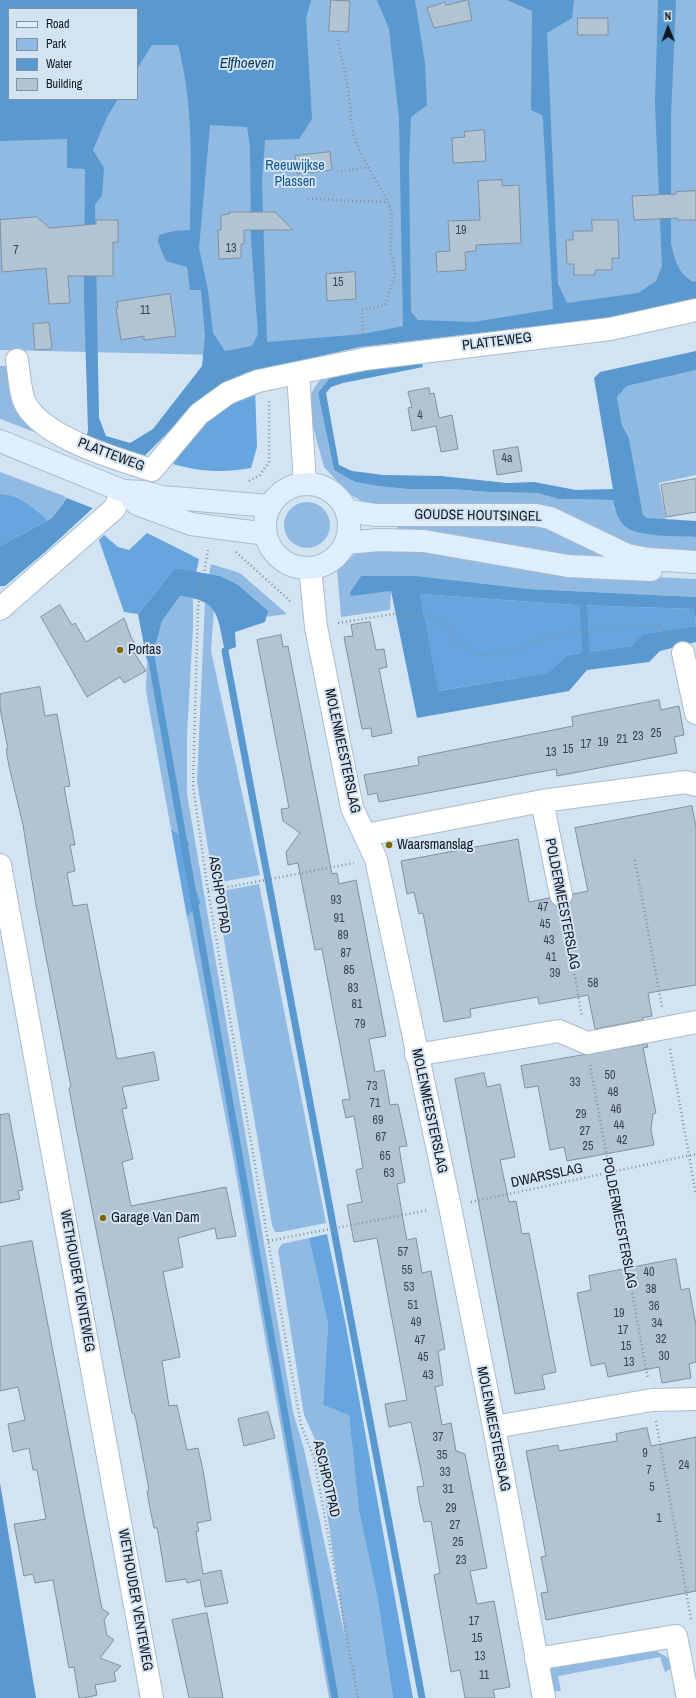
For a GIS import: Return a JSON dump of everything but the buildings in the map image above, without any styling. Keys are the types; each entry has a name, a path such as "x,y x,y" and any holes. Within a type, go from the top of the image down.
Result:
{"main road":[{"path":"0,441 119,489 143,492 162,497 270,506"},
{"path":"305,484 318,485 331,490 341,499 348,511 350,531 346,543 338,554 328,563 310,568 295,566 282,559 271,548 266,534 265,522 270,506 277,496 287,489 305,484"},
{"path":"119,489 137,504 191,524 266,534"},
{"name":"GOUDSE HOUTSINGEL","path":"348,511 375,515 536,515 550,518 627,555 648,559 696,562"},
{"name":"GOUDSE HOUTSINGEL","path":"346,543 378,540 424,541 568,566 632,570 696,570"}],"street":[{"name":"PLATTEWEG","path":"16,360 25,403 35,418 54,432 75,442 140,467 152,470 200,414 228,393 269,378 365,359 610,329 696,310"},
{"path":"298,373 305,484"},
{"path":"0,609 114,510 119,489"},
{"name":"MOLENMEESTERSLAG","path":"310,568 316,627 352,808 376,860 416,1055 450,1206 494,1427 544,1698"},
{"path":"683,653 696,713"},
{"path":"365,835 542,801 686,782 696,784"},
{"name":"POLDERMEESTERSLAG","path":"542,801 561,895"},
{"name":"WETHOUDER VENTEWEG","path":"0,865 152,1698"},
{"path":"416,1055 559,1031 587,1043 696,1022"},
{"path":"494,1427 652,1400 696,1398"},
{"path":"536,1659 676,1636 689,1685"}],"path":[{"path":"338,40 348,88 353,134 368,167 388,202 392,214 391,251 395,274 385,305 362,310 363,334"},
{"path":"337,172 368,167"},
{"path":"308,199 388,202"},
{"path":"269,378 269,462"},
{"name":"ASCHPOTPAD","path":"208,550 203,571 198,607 193,786 208,891 301,1425 314,1458 358,1698"},
{"path":"234,551 288,599"},
{"path":"316,627 394,614 426,615 446,626 460,646 481,655 510,653 538,640 580,631 628,626 658,626 663,628"},
{"path":"208,891 376,860"},
{"name":"POLDERMEESTERSLAG","path":"561,895 609,1173 692,1622"},
{"name":"DWARSSLAG","path":"450,1206 696,1154"},
{"path":"268,1241 326,1228 450,1206"}],"green space":[{"name":"Reeuwijkse Plassen","path":"0,0 696,0 696,292 262,356 0,350"},
{"path":"426,361 342,374 318,393 334,470 355,482 378,486 407,489 452,489 488,492 537,493 559,499 613,500 614,510 685,536 696,537 696,555 634,550 588,529 370,506 349,494 324,467 310,416 309,398 316,385 327,373"},
{"path":"0,366 7,366 22,407 37,433 0,419"},
{"path":"696,370 696,475 659,483 666,520 646,518 643,515 629,438 622,425 617,397 627,386"},
{"path":"0,472 67,497 52,518 48,520 26,502 14,496 0,494"},
{"path":"303,502 311,502 320,506 326,512 330,525 326,538 320,544 311,548 303,548 294,544 288,538 284,529 284,521 288,512 294,506"},
{"path":"397,521 534,522 618,558 574,558 397,531"},
{"path":"386,545 579,570 696,579 696,597 529,589 417,576 361,576 350,592 391,591 390,610 341,617 337,569 358,552"},
{"path":"211,564 240,573 287,614 265,617 220,576 209,575"},
{"path":"180,596 193,598 193,627 187,736 187,794 293,1412 304,1449 345,1637 317,1444 304,1415 278,1250 282,1244 309,1238 328,1324 323,1405 349,1414 359,1511 377,1595 393,1698 329,1698 232,1151 187,917 201,903 188,869 189,842 171,829 146,691 147,661 157,640 162,621"},
{"path":"205,602 214,609 211,651 260,875 221,882 215,881 213,878 197,782"},
{"path":"259,884 326,1223 281,1232 275,1232 272,1225 217,898 218,894 222,891"},
{"path":"651,1648 672,1660 672,1668 665,1672 660,1657 558,1676 561,1691 554,1691 546,1676 551,1668 558,1666"}],"shaded area":[{"path":"255,387 257,447 251,468 231,471 212,471 193,469 173,464 195,429"},
{"path":"0,494 14,496 26,502 48,520 0,546"},
{"path":"147,533 199,559 196,573 175,568 138,614 124,612 99,540 104,535 118,547 129,550"},
{"path":"420,594 575,605 695,609 696,626 644,634 631,646 567,655 549,673 437,691"},
{"path":"171,829 189,842 188,869 201,903 187,917"},
{"path":"327,1234 345,1321 413,1698 393,1698 377,1595 359,1511 349,1415 323,1405 328,1324 309,1238"}],"water":[{"name":"Elfhoeven","path":"0,0 311,0 306,18 312,119 299,139 265,140 262,181 267,342 363,334 403,326 399,118 389,29 377,0 415,0 425,63 427,105 411,117 409,165 411,312 418,320 474,322 553,309 543,120 542,115 531,110 532,11 507,0 574,0 572,18 547,33 558,284 567,303 638,293 656,281 662,266 655,104 658,0 676,0 671,116 671,244 680,270 693,282 696,281 696,303 640,314 360,347 245,373 214,391 194,406 94,507 44,553 5,586 0,586 0,546 52,518 78,483 88,430 84,299 85,169 67,168 67,139 0,141","holes":["8,8 138,8 138,67 152,45 178,45 187,91 191,160 190,230 174,231 159,235 158,242 166,261 187,267 190,290 201,290 205,336 202,366 153,429 130,443 106,436 99,418 95,204 102,196 104,168 93,150 107,117 117,100 8,100","210,125 247,127 250,146 251,240 258,334 252,346 225,351 213,333 208,290 199,248"]},
{"path":"696,351 696,370 627,386 617,397 622,425 629,438 643,515 647,518 696,521 696,537 649,534 632,530 623,525 614,508 613,500 559,499 537,493 488,492 452,489 407,489 378,486 355,482 334,470 318,393 329,379 342,374 421,361 423,367 343,383 331,387 326,393 339,465 352,471 383,475 441,476 507,483 534,482 576,490 613,489 594,378 600,372"},
{"path":"175,568 220,576 238,585 268,611 265,622 235,632 236,647 225,651 218,620 210,606 193,598 180,596 162,621 157,640 147,661 138,614"},
{"path":"361,576 417,576 529,589 696,597 696,621 694,609 575,605 420,594 438,691 548,673 567,655 631,646 643,634 696,626 696,642 660,651 649,662 587,670 569,691 417,718 391,591 351,596 350,592"},
{"path":"0,1483 36,1698 0,1698"}],"pier":[{"path":"82,453 129,473 95,509 64,497 76,483"}],"waterway":[{"path":"583,599 586,653"},
{"path":"149,645 335,1698"},
{"path":"225,651 422,1698"}],"place":[{"name":"Portas","path":"120,650"},
{"name":"Waarsmanslag","path":"389,845"},
{"name":"Garage Van Dam","path":"103,1218"}]}
